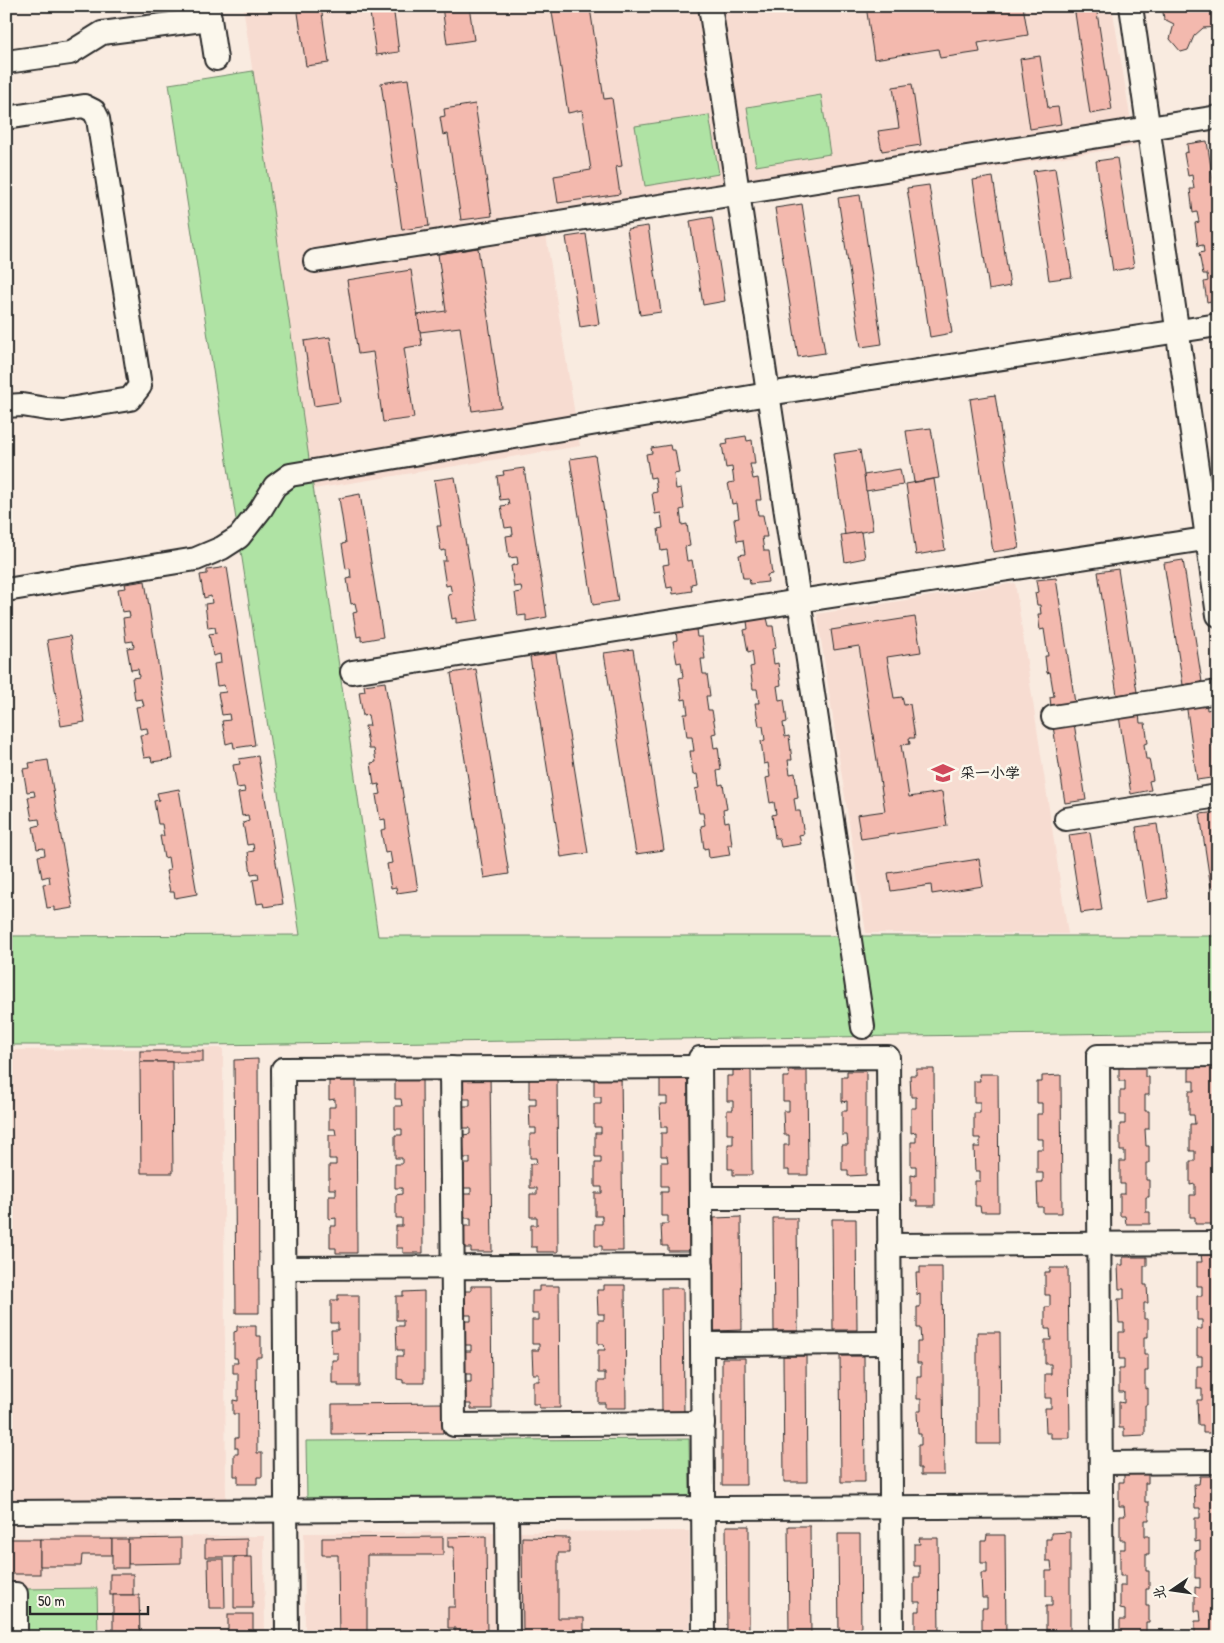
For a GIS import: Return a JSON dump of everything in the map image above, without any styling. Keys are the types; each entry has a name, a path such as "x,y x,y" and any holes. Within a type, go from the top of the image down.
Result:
{"lane":[{"path":"710,6 863,1027"},
{"path":"1131,6 1178,331 1212,538 1218,615"},
{"path":"6,62 70,53 102,33 209,12 216,59"},
{"path":"6,118 84,106 94,111 98,119 140,386 130,399 63,410 22,405 6,406"},
{"path":"315,261 1218,117"},
{"path":"6,590 196,559 222,548 239,537 261,509 275,486 290,475 768,394 1218,325"},
{"path":"352,672 1212,538"},
{"path":"1053,717 1218,692"},
{"path":"1066,819 1218,796"},
{"path":"1102,1637 1098,1056 1218,1055"},
{"path":"704,1637 700,1058 888,1057 892,1637"},
{"path":"287,1637 283,1069 700,1067"},
{"path":"451,1068 454,1425 703,1423"},
{"path":"701,1198 889,1198"},
{"path":"889,1245 1218,1243"},
{"path":"284,1268 702,1266"},
{"path":"702,1344 890,1343"},
{"path":"1101,1463 1218,1462"},
{"path":"6,1512 1101,1506"},
{"path":"508,1510 508,1637"},
{"path":"6,1594 16,1594 16,1637"}],"shaded area":[{"path":"243,6 1112,6 1135,146 546,235 580,446 313,489"},
{"name":"采一小学","path":"1015,583 1068,934 866,933 817,614"},
{"path":"223,1048 226,1501 6,1502 6,1050"},
{"path":"689,1531 690,1637 305,1637 304,1533"},
{"path":"264,1536 265,1637 6,1637 6,1537"}],"green space":[{"path":"253,71 378,936 1218,936 1218,1032 204,1045 6,1045 6,936 300,935 169,84"},
{"path":"821,95 830,154 756,166 747,107"},
{"path":"709,115 719,174 645,186 635,126"},
{"path":"689,1439 690,1498 307,1500 306,1441"},
{"path":"97,1588 98,1637 27,1637 26,1589"}],"building":[{"path":"297,6 321,6 329,63 306,66"},
{"path":"369,6 393,6 399,52 376,55"},
{"path":"442,6 469,6 474,40 447,44"},
{"path":"551,6 597,6 590,8 604,99 612,98 622,166 616,167 620,194 558,203 554,176 591,170 582,110 568,113"},
{"path":"866,6 1023,6 1028,35 978,43 980,52 940,58 938,49 874,59"},
{"path":"1074,6 1096,6 1112,110 1090,114"},
{"path":"1162,6 1213,6 1218,13 1218,27 1203,28 1194,36 1188,50 1181,52 1170,39 1174,24 1164,19"},
{"path":"1040,56 1048,108 1058,107 1061,124 1030,129 1020,59"},
{"path":"408,79 429,226 402,230 381,83"},
{"path":"912,84 921,145 882,151 878,131 899,128 893,87"},
{"path":"475,104 492,216 461,220 448,134 443,135 440,117 445,116 444,109"},
{"path":"1207,141 1218,214 1218,306 1212,307 1211,301 1207,302 1204,282 1208,281 1207,274 1203,274 1199,253 1204,252 1203,245 1198,246 1195,223 1199,222 1197,212 1193,213 1190,189 1194,189 1192,175 1188,176 1184,153 1188,152 1187,144"},
{"path":"1117,158 1134,267 1113,271 1096,161"},
{"path":"1055,168 1072,277 1049,280 1033,171"},
{"path":"993,177 1010,286 989,290 973,180"},
{"path":"929,185 952,333 930,337 907,188"},
{"path":"860,195 882,344 861,347 838,198"},
{"path":"802,204 825,353 798,357 775,208"},
{"path":"712,217 725,301 703,305 690,221"},
{"path":"648,226 661,312 640,315 627,229"},
{"path":"586,234 599,324 580,327 566,237"},
{"path":"478,248 501,407 472,411 460,327 420,332 417,315 446,311 438,254"},
{"path":"411,270 422,345 404,348 414,418 383,422 373,352 358,354 347,280"},
{"path":"330,337 340,402 314,406 304,341"},
{"path":"995,395 1019,548 993,552 970,399"},
{"path":"931,428 939,478 914,482 906,431"},
{"path":"746,436 747,441 752,440 755,464 750,464 753,479 758,478 761,500 756,500 758,515 763,515 767,537 762,537 764,551 769,551 772,574 767,575 768,582 750,584 749,578 743,578 739,555 745,554 743,540 737,541 734,519 739,518 737,503 732,504 728,483 734,482 732,467 726,468 722,445 728,444 727,439"},
{"path":"670,445 671,450 675,450 679,473 674,474 676,489 681,488 684,509 680,510 682,525 687,524 690,546 685,547 687,561 692,560 696,583 691,584 692,591 673,594 672,587 667,588 663,565 669,564 667,550 661,551 658,529 663,528 661,513 655,514 652,493 657,492 655,477 650,478 646,454 652,453 651,448"},
{"path":"860,450 873,530 845,535 833,454"},
{"path":"595,455 618,601 593,605 570,459"},
{"path":"524,468 547,617 526,621 526,615 518,616 515,593 522,592 521,586 514,587 511,566 518,564 517,557 509,558 506,536 513,535 512,527 505,528 501,506 509,505 508,499 500,500 497,476 504,475 503,471"},
{"path":"900,469 903,485 866,491 864,475"},
{"path":"455,477 478,620 456,623 456,618 452,619 448,595 452,594 450,585 446,586 442,561 446,561 445,550 441,551 437,526 441,526 434,480"},
{"path":"934,479 945,550 916,555 906,484"},
{"path":"360,494 383,637 361,641 361,636 357,637 353,613 357,612 355,603 351,604 347,579 351,578 350,568 346,569 342,544 346,543 339,498"},
{"path":"861,532 865,558 845,562 841,535"},
{"path":"1183,560 1202,682 1183,685 1164,563"},
{"path":"227,567 255,745 234,748 233,742 226,744 222,721 230,720 229,714 222,715 218,693 226,692 224,685 217,686 214,664 221,663 220,654 213,656 209,634 216,633 215,627 208,628 205,604 212,603 211,596 204,598 200,575 207,574 207,570"},
{"path":"1118,569 1137,692 1117,695 1098,572"},
{"path":"1056,578 1075,703 1051,707 1050,697 1054,696 1050,672 1047,673 1045,656 1048,656 1044,629 1040,630 1038,614 1041,614 1040,605 1037,605 1035,593 1038,592 1036,580"},
{"path":"145,581 173,759 152,762 151,757 144,758 140,735 148,734 147,728 140,729 136,707 144,706 142,699 135,700 132,678 139,677 138,669 131,670 127,648 134,647 133,641 126,642 123,618 130,617 129,611 122,612 118,589 126,588 125,584"},
{"path":"915,617 921,652 887,657 894,698 902,697 904,705 910,704 915,738 909,738 910,744 901,745 909,797 942,792 947,826 861,839 857,815 885,811 859,646 834,650 831,630"},
{"path":"767,618 769,626 773,626 776,648 772,649 774,664 778,663 781,685 777,686 779,700 784,699 787,722 783,723 785,737 789,736 792,760 788,760 790,774 795,773 798,798 794,799 796,811 800,811 804,834 799,835 801,844 781,847 779,838 775,838 772,815 776,814 774,802 770,803 766,778 770,777 768,763 764,764 761,741 765,740 763,726 759,726 755,703 759,703 757,689 753,689 750,667 754,666 752,651 748,652 744,630 748,629 747,621"},
{"path":"696,629 697,637 702,637 705,659 701,659 703,674 707,674 710,696 706,696 708,710 712,710 716,733 712,734 714,748 718,747 721,770 717,771 719,785 723,784 727,809 723,810 725,822 729,821 732,845 728,845 730,855 709,858 708,848 704,849 701,826 705,825 703,813 699,813 695,789 699,788 697,774 693,775 690,751 694,751 692,737 687,737 684,714 688,714 686,699 682,700 679,678 683,677 681,662 677,663 673,641 677,640 676,632"},
{"path":"70,636 85,722 61,726 47,640"},
{"path":"633,649 664,850 636,854 604,653"},
{"path":"556,653 588,853 561,857 530,657"},
{"path":"476,669 509,874 484,878 451,673"},
{"path":"385,682 418,890 397,893 396,887 391,888 387,864 392,863 390,852 385,853 381,830 386,829 385,819 380,820 376,795 381,794 379,784 374,785 371,763 376,762 374,749 369,749 365,726 370,726 368,715 363,716 359,692 365,691 364,685"},
{"path":"1206,700 1207,710 1211,709 1215,730 1211,731 1213,746 1216,745 1218,753 1218,767 1216,768 1218,777 1197,780 1186,703"},
{"path":"1139,713 1140,723 1145,723 1148,743 1144,744 1146,759 1149,759 1153,780 1149,781 1151,790 1131,794 1119,716"},
{"path":"1074,723 1086,800 1065,803 1053,726"},
{"path":"258,756 283,904 264,907 263,903 257,904 253,880 259,879 258,873 251,874 248,852 254,851 253,844 247,845 243,823 249,821 248,815 242,816 238,793 245,792 244,787 237,788 233,765 240,764 239,759"},
{"path":"48,760 73,908 54,911 54,907 47,908 43,884 50,883 49,876 42,878 38,856 45,855 44,848 37,849 33,827 40,825 39,819 32,820 28,797 35,796 34,791 27,792 23,769 30,768 29,763"},
{"path":"179,789 197,894 175,898 174,892 170,892 166,871 170,870 168,857 164,858 160,836 164,836 162,824 158,824 154,801 159,800 157,793"},
{"path":"1218,812 1218,887 1211,888 1200,814"},
{"path":"1157,824 1168,898 1147,902 1136,827"},
{"path":"1090,832 1102,910 1081,913 1069,835"},
{"path":"979,859 983,886 932,894 931,885 891,891 888,873"},
{"path":"140,1051 203,1051 203,1062 140,1062"},
{"path":"258,1059 259,1313 236,1313 234,1060"},
{"path":"1119,1059 1145,1059 1145,1077 1149,1077 1149,1095 1145,1095 1145,1111 1149,1111 1149,1129 1145,1129 1146,1146 1149,1146 1146,1180 1149,1180 1149,1197 1146,1197 1146,1212 1150,1212 1150,1224 1126,1224 1125,1216 1120,1216 1120,1194 1125,1194 1125,1184 1120,1184 1120,1161 1125,1161 1125,1151 1120,1151 1120,1124 1125,1124 1125,1115 1120,1115 1120,1091 1125,1091 1125,1081 1119,1081"},
{"path":"1215,1059 1215,1077 1218,1077 1218,1095 1215,1095 1215,1111 1218,1111 1218,1129 1215,1129 1215,1146 1218,1146 1216,1181 1218,1181 1218,1197 1216,1197 1218,1224 1195,1224 1195,1217 1190,1217 1190,1195 1195,1195 1195,1184 1190,1185 1190,1161 1195,1161 1195,1151 1190,1151 1190,1124 1195,1124 1194,1115 1189,1115 1189,1091 1194,1091 1194,1081 1189,1081 1189,1060"},
{"path":"140,1062 172,1062 173,1173 141,1173"},
{"path":"916,1069 934,1069 935,1206 917,1206 917,1201 911,1201 911,1175 916,1176 916,1166 911,1166 911,1142 916,1142 916,1132 911,1133 911,1108 916,1108 916,1097 911,1097 910,1075 916,1075"},
{"path":"733,1070 751,1070 752,1175 733,1175 733,1169 728,1169 728,1144 733,1144 733,1134 727,1134 727,1110 733,1110 733,1101 727,1101 727,1076 733,1076"},
{"path":"621,1071 623,1251 602,1251 602,1246 595,1246 595,1224 602,1224 602,1216 595,1216 595,1193 602,1193 602,1187 595,1187 595,1163 601,1163 601,1157 595,1157 595,1133 601,1133 601,1127 594,1127 594,1104 601,1104 601,1097 594,1097 594,1077"},
{"path":"688,1071 689,1251 668,1251 668,1246 662,1246 661,1224 668,1224 668,1216 661,1216 661,1192 668,1192 668,1186 661,1186 661,1162 668,1162 667,1156 661,1156 661,1133 667,1133 667,1127 661,1127 660,1104 667,1104 667,1097 660,1097 660,1077"},
{"path":"788,1071 807,1071 808,1175 789,1175 789,1170 784,1170 784,1145 789,1145 789,1135 784,1135 783,1111 789,1111 789,1101 783,1101 783,1077 789,1077"},
{"path":"847,1071 866,1071 866,1175 848,1176 848,1170 842,1170 842,1145 848,1145 847,1135 842,1135 842,1111 847,1111 847,1101 842,1102 842,1077 847,1077"},
{"path":"490,1072 492,1252 471,1252 471,1248 464,1248 464,1226 471,1226 471,1218 464,1218 464,1194 471,1194 471,1188 464,1188 464,1164 470,1164 470,1158 464,1158 463,1135 470,1134 470,1128 463,1128 463,1106 470,1106 470,1099 463,1099 463,1079"},
{"path":"557,1072 558,1252 537,1252 537,1247 531,1247 531,1225 537,1225 537,1217 530,1217 530,1194 537,1194 537,1188 530,1188 530,1164 537,1164 536,1158 530,1158 530,1134 536,1134 536,1128 530,1128 529,1105 536,1105 536,1098 529,1098 529,1078"},
{"path":"356,1073 357,1253 336,1253 336,1248 330,1248 330,1226 336,1226 336,1218 329,1219 329,1195 336,1195 336,1189 329,1189 329,1165 336,1165 336,1159 329,1159 329,1135 336,1135 335,1129 329,1129 329,1107 335,1107 335,1099 329,1100 329,1080"},
{"path":"422,1073 423,1253 403,1253 403,1248 396,1248 396,1226 402,1226 402,1218 396,1218 396,1195 402,1194 402,1188 395,1188 395,1164 402,1164 402,1158 395,1158 395,1135 402,1135 402,1129 395,1129 395,1106 402,1106 401,1099 395,1099 395,1079"},
{"path":"979,1074 998,1074 999,1212 981,1212 980,1206 975,1206 975,1181 980,1181 980,1171 975,1171 974,1147 980,1147 980,1138 974,1138 974,1113 980,1113 980,1102 974,1102 974,1081 980,1081"},
{"path":"1061,1075 1062,1213 1043,1213 1043,1207 1038,1207 1037,1182 1043,1182 1043,1173 1037,1173 1037,1149 1043,1149 1043,1139 1037,1139 1037,1114 1042,1114 1042,1103 1037,1103 1037,1082 1042,1082 1042,1076"},
{"path":"741,1217 742,1330 714,1331 714,1218"},
{"path":"773,1218 797,1218 798,1331 774,1331"},
{"path":"832,1219 856,1219 857,1330 833,1330"},
{"path":"1201,1254 1218,1254 1218,1433 1203,1433 1203,1425 1198,1425 1197,1400 1202,1400 1202,1389 1197,1389 1197,1366 1202,1366 1202,1356 1197,1356 1197,1329 1202,1329 1202,1320 1197,1320 1197,1296 1202,1296 1202,1286 1197,1286 1197,1262 1202,1262"},
{"path":"1123,1257 1147,1257 1147,1266 1144,1266 1144,1285 1147,1285 1148,1303 1144,1303 1144,1319 1148,1319 1148,1337 1144,1337 1144,1354 1148,1354 1148,1371 1145,1371 1145,1389 1148,1388 1148,1405 1145,1405 1145,1435 1124,1436 1124,1428 1119,1428 1119,1402 1124,1403 1124,1392 1119,1392 1119,1369 1124,1369 1124,1359 1119,1359 1119,1332 1124,1332 1124,1323 1119,1323 1118,1299 1124,1299 1124,1289 1119,1289 1118,1265 1123,1265"},
{"path":"920,1267 942,1267 944,1475 921,1475 921,1468 918,1468 918,1445 921,1445 921,1434 918,1434 917,1411 921,1411 921,1399 917,1399 917,1376 921,1376 921,1363 917,1363 917,1342 921,1342 920,1328 917,1328 917,1307 920,1307 920,1294 917,1295 916,1273 920,1273"},
{"path":"1050,1268 1068,1268 1070,1438 1051,1438 1051,1433 1046,1433 1045,1408 1051,1408 1051,1398 1045,1398 1045,1374 1051,1374 1051,1364 1045,1364 1045,1340 1051,1340 1050,1329 1045,1329 1045,1307 1050,1307 1050,1295 1045,1295 1045,1272 1050,1272"},
{"path":"604,1285 625,1285 626,1408 605,1408 605,1403 598,1403 598,1381 605,1381 605,1373 598,1373 598,1350 605,1350 604,1344 598,1344 598,1320 604,1320 604,1314 598,1314 597,1290 604,1290"},
{"path":"471,1286 491,1286 492,1409 471,1409 471,1404 465,1404 465,1382 471,1382 471,1374 465,1374 464,1351 471,1351 471,1345 464,1345 464,1321 471,1321 471,1315 464,1315 464,1291 471,1291"},
{"path":"539,1286 559,1286 560,1408 539,1408 539,1404 533,1404 533,1381 539,1381 539,1374 533,1374 532,1350 539,1350 539,1344 532,1344 532,1320 539,1320 539,1314 532,1314 532,1291 539,1291"},
{"path":"661,1288 683,1288 684,1414 662,1414"},
{"path":"424,1291 424,1383 403,1383 403,1380 397,1379 397,1356 403,1356 403,1350 397,1350 396,1326 403,1326 403,1320 396,1320 396,1296 403,1296 403,1292"},
{"path":"338,1295 359,1295 359,1386 338,1386 338,1383 332,1383 332,1360 338,1360 338,1353 332,1353 331,1330 338,1330 338,1323 331,1323 331,1300 338,1300"},
{"path":"237,1326 256,1326 256,1336 261,1336 261,1357 256,1357 257,1453 262,1453 262,1477 257,1477 257,1484 238,1484 238,1476 234,1476 234,1454 238,1454 238,1448 235,1448 235,1438 238,1438 238,1414 233,1414 233,1400 238,1401 238,1373 233,1373 233,1363 238,1363 237,1358 234,1358 234,1332 237,1331"},
{"path":"977,1332 1000,1332 1001,1444 977,1444"},
{"path":"783,1356 806,1356 807,1482 784,1482"},
{"path":"840,1356 864,1356 865,1482 841,1482"},
{"path":"722,1358 745,1358 746,1485 722,1485"},
{"path":"443,1403 443,1433 332,1434 332,1404"},
{"path":"1124,1474 1148,1474 1148,1483 1145,1483 1145,1502 1149,1502 1149,1520 1145,1520 1145,1536 1149,1536 1149,1554 1146,1554 1146,1571 1149,1571 1149,1589 1146,1589 1146,1606 1149,1606 1149,1622 1146,1622 1146,1637 1120,1637 1120,1620 1125,1620 1125,1610 1120,1609 1120,1586 1125,1586 1125,1576 1120,1576 1120,1549 1125,1549 1125,1540 1120,1540 1120,1516 1125,1516 1124,1506 1119,1506 1119,1482 1124,1482"},
{"path":"1200,1476 1218,1476 1218,1637 1195,1637 1195,1621 1201,1621 1200,1611 1195,1611 1195,1587 1200,1588 1200,1578 1195,1578 1195,1551 1200,1550 1200,1541 1195,1542 1195,1518 1200,1518 1200,1508 1195,1508 1194,1484 1199,1484"},
{"path":"726,1526 749,1526 749,1637 727,1637"},
{"path":"788,1526 810,1526 811,1637 789,1637"},
{"path":"1070,1532 1070,1637 1052,1637 1052,1630 1046,1630 1046,1606 1052,1606 1052,1596 1046,1596 1046,1571 1052,1571 1051,1561 1046,1561 1046,1539 1051,1539 1051,1533"},
{"path":"838,1534 860,1534 861,1637 839,1637"},
{"path":"987,1535 1005,1535 1006,1637 987,1637 987,1632 982,1632 982,1608 987,1608 987,1598 982,1598 981,1573 987,1573 987,1563 981,1563 981,1541 986,1541"},
{"path":"486,1536 487,1637 455,1637 455,1628 448,1628 448,1607 455,1607 454,1547 448,1547 448,1537"},
{"path":"443,1537 443,1555 367,1555 367,1637 339,1637 338,1555 322,1555 322,1538"},
{"path":"522,1537 569,1538 569,1553 558,1553 558,1618 584,1618 584,1637 523,1637"},
{"path":"181,1538 181,1563 128,1564 128,1539"},
{"path":"919,1538 938,1538 939,1637 920,1637 920,1635 915,1635 915,1611 920,1611 920,1602 914,1602 914,1577 920,1577 920,1566 914,1566 914,1544 920,1544"},
{"path":"6,1539 40,1539 40,1574 6,1574"},
{"path":"40,1539 112,1539 112,1555 82,1555 81,1566 40,1566"},
{"path":"112,1539 128,1539 128,1568 112,1568"},
{"path":"247,1539 247,1557 205,1557 205,1540"},
{"path":"234,1557 252,1557 253,1608 234,1608"},
{"path":"208,1559 224,1559 225,1608 209,1608"},
{"path":"110,1574 133,1574 133,1595 110,1595"},
{"path":"113,1595 139,1595 140,1637 113,1637"},
{"path":"228,1614 253,1614 253,1637 228,1637"}],"place":[{"name":"采一小学","path":"943,773"}]}
